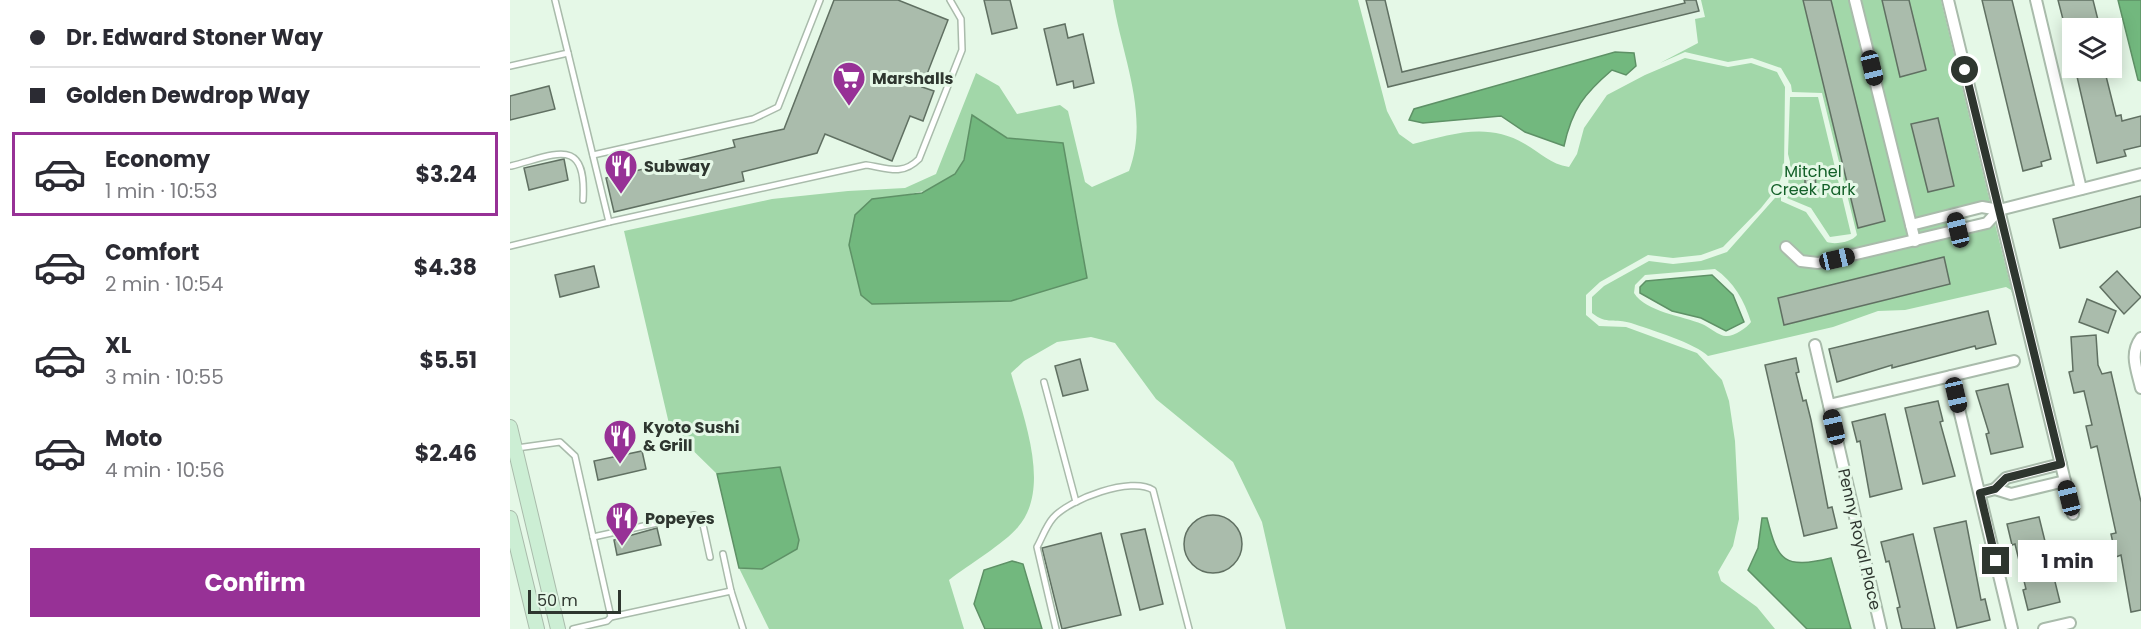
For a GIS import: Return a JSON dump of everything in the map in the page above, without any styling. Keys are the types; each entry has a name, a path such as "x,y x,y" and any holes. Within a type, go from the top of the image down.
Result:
{"main road":[{"path":"510,427 558,629"},
{"path":"510,518 537,629"}],"street":[{"path":"1855,0 1915,241"},
{"path":"1948,0 2073,514"},
{"path":"2036,0 2081,189"},
{"path":"1911,225 1982,207 1999,210 2141,174"},
{"path":"1786,247 1801,261 1818,263 1987,223 1999,210"},
{"path":"1954,214 1958,230"},
{"path":"2141,338 2135,346 2134,360 2141,388"},
{"name":"Penny Royal Place","path":"1815,345 1881,629"},
{"path":"1829,405 2014,361"},
{"path":"1952,376 2012,629"},
{"path":"1980,493 1995,489 2006,478 2061,464"},
{"path":"2029,472 2033,489"},
{"path":"2013,476 2017,492"},
{"path":"1995,489 2011,494 2065,482"},
{"path":"2044,629 2070,623"}],"lane":[{"path":"555,0 609,222"},
{"path":"593,155 753,119 778,107 820,0"},
{"path":"510,246 866,165 898,172 910,168 919,159 962,50 961,19 950,0"},
{"path":"510,66 568,53"},
{"path":"511,166 562,153 572,155 579,162 584,184 583,200"},
{"path":"1044,382 1076,502"},
{"path":"513,447 560,442 568,447 575,456 611,617"},
{"path":"1056,629 1036,547 1054,517 1086,495 1141,484 1153,490 1189,629"},
{"path":"593,537 694,515 702,520 710,557"},
{"path":"723,554 731,591 743,629"},
{"path":"573,629 603,622 611,617 731,591"},
{"path":"603,622 604,629"}],"green space":[{"path":"1113,0 1358,0 1387,111 1399,134 1413,144 1470,132 1497,133 1511,137 1551,161 1569,167 1577,154 1584,128 1607,95 1645,75 1685,58 1728,67 1751,63 1777,72 1785,87 1784,170 1777,188 1761,208 1723,247 1701,255 1673,258 1648,255 1600,282 1586,295 1586,315 1599,326 1626,327 1697,353 1722,380 1729,401 1735,441 1739,519 1733,546 1718,572 1721,581 1757,607 1775,629 1286,629 1262,522 1233,462 1156,399 1115,343 1091,337 1057,342 1024,361 1011,373 1032,452 1033,493 1028,511 1018,527 995,547 949,580 964,629 769,629 739,568 762,569 797,549 799,540 780,467 717,474 670,428 624,231 772,199 905,188 936,174 976,73 999,86 1017,114 1060,105 1068,111 1085,182 1092,187 1129,171 1135,150 1136,107","holes":["972,115 1007,138 1063,143 1011,301 872,199 924,191 947,180 956,172 965,156"]},
{"path":"1701,0 1941,0 1990,202 1981,201 1945,210 1953,238 1988,229 1995,224 2015,303 2011,290 2006,287 1905,310 1878,311 1833,327 1708,356 1672,337 1631,323 1602,319 1592,313 1592,297 1604,286 1649,261 1673,264 1701,261 1727,252 1781,191 1781,201 1806,212 1827,242 1843,242 1857,235 1822,93 1792,92 1791,85 1781,68 1752,58 1728,62 1685,52 1660,63 1698,43 1695,19 1705,17","holes":["1715,269 1738,292 1751,322 1747,327 1730,336 1721,335 1702,324 1647,305 1634,293 1635,285 1645,275"]},
{"name":"Mitchel Creek Park","path":"1790,97 1818,97 1851,234 1830,237 1811,208 1787,198 1790,162 1788,154"}],"shaded area":[{"path":"2118,0 2141,0 2141,81 2138,80"},
{"path":"1615,52 1634,53 1636,66 1626,75 1612,70 1594,87 1575,112 1564,146 1525,132 1501,116 1423,123 1409,120 1414,109"},
{"path":"972,115 1007,138 1063,143 1087,278 1011,301 872,304 861,295 849,245 855,215 872,199 922,193 955,174 964,160"},
{"path":"1712,275 1733,295 1744,322 1726,331 1701,318 1672,311 1640,293 1640,287 1646,281"},
{"path":"780,467 799,540 797,549 762,569 739,568 717,474"},
{"path":"1762,518 1767,518 1775,544 1786,559 1803,563 1831,558 1851,629 1807,629 1748,570 1758,548"},
{"path":"1012,561 1023,564 1042,629 985,629 974,604 984,570"}],"building":[{"path":"834,0 898,0 948,20 922,87 934,91 923,121 910,116 892,161 825,134 817,153 742,172 744,181 614,212 606,178 735,147 733,140 784,129"},
{"path":"984,0 1010,0 1017,28 992,34"},
{"path":"1366,0 1385,0 1402,72 1685,3 1684,0 1696,0 1699,11 1388,87"},
{"path":"1803,0 1831,0 1885,221 1858,228"},
{"path":"1882,0 1909,0 1926,70 1900,77"},
{"path":"1982,0 2012,0 2051,159 2041,162 2042,166 2023,171"},
{"path":"2058,0 2093,0 2098,18 2063,18"},
{"path":"1065,24 1068,38 1083,34 1094,83 1074,88 1073,81 1057,85 1044,29"},
{"path":"2077,78 2106,78 2116,116 2121,115 2122,121 2141,116 2141,146 2124,150 2126,156 2097,163"},
{"path":"549,86 555,109 510,120 510,96"},
{"path":"1938,118 1954,186 1928,192 1911,124"},
{"path":"564,159 568,180 529,190 524,168"},
{"path":"1805,171 1815,171 1816,189 1805,189"},
{"path":"2141,196 2141,227 2060,248 2053,219"},
{"path":"1944,257 1950,284 1784,325 1778,298"},
{"path":"594,266 599,287 560,297 555,275"},
{"path":"2117,271 2141,297 2124,314 2100,287"},
{"path":"2087,299 2116,311 2108,333 2079,322"},
{"path":"1988,311 1996,344 1976,349 1975,346 1892,368 1892,365 1837,382 1829,349"},
{"path":"2096,335 2098,365 2102,374 2111,372 2141,502 2141,610 2131,612 2121,555 2116,557 2111,534 2116,533 2097,446 2091,448 2086,426 2092,425 2084,391 2074,393 2069,372 2073,371 2071,337"},
{"path":"1796,358 1799,372 1796,373 1803,401 1806,400 1811,420 1828,508 1832,507 1837,528 1804,536 1765,365"},
{"path":"1080,359 1088,390 1063,396 1055,366"},
{"path":"2008,384 2023,447 1991,454 1986,434 1989,433 1976,391"},
{"path":"1938,401 1943,421 1940,422 1955,476 1923,484 1905,408"},
{"path":"1885,414 1902,489 1870,497 1860,441 1857,442 1852,422"},
{"name":"Kyoto Sushi & Grill","path":"642,451 646,469 598,480 594,461"},
{"path":"1207,515 1219,515 1229,519 1238,528 1242,550 1234,565 1219,573 1207,573 1197,569 1188,560 1184,550 1184,538 1188,528 1197,519"},
{"path":"2039,517 2060,602 2028,610 2023,590 2026,589 2015,544 2012,545 2007,524"},
{"path":"1966,521 1981,600 1985,599 1990,620 1957,628 1934,528"},
{"path":"657,528 661,545 617,555 614,540"},
{"path":"1145,529 1163,604 1140,610 1121,534"},
{"path":"1101,533 1121,615 1062,629 1042,548"},
{"path":"1913,534 1935,629 1902,629 1897,608 1900,607 1889,561 1886,562 1881,542"}],"place":[{"name":"Marshalls","path":"849,107"},
{"name":"Subway","path":"621,195"},
{"name":"Kyoto Sushi & Grill","path":"620,465"},
{"name":"Popeyes","path":"622,547"}],"route":[{"path":"1965,70 2061,464 2006,478 1995,489 1980,493 1996,561"}]}
